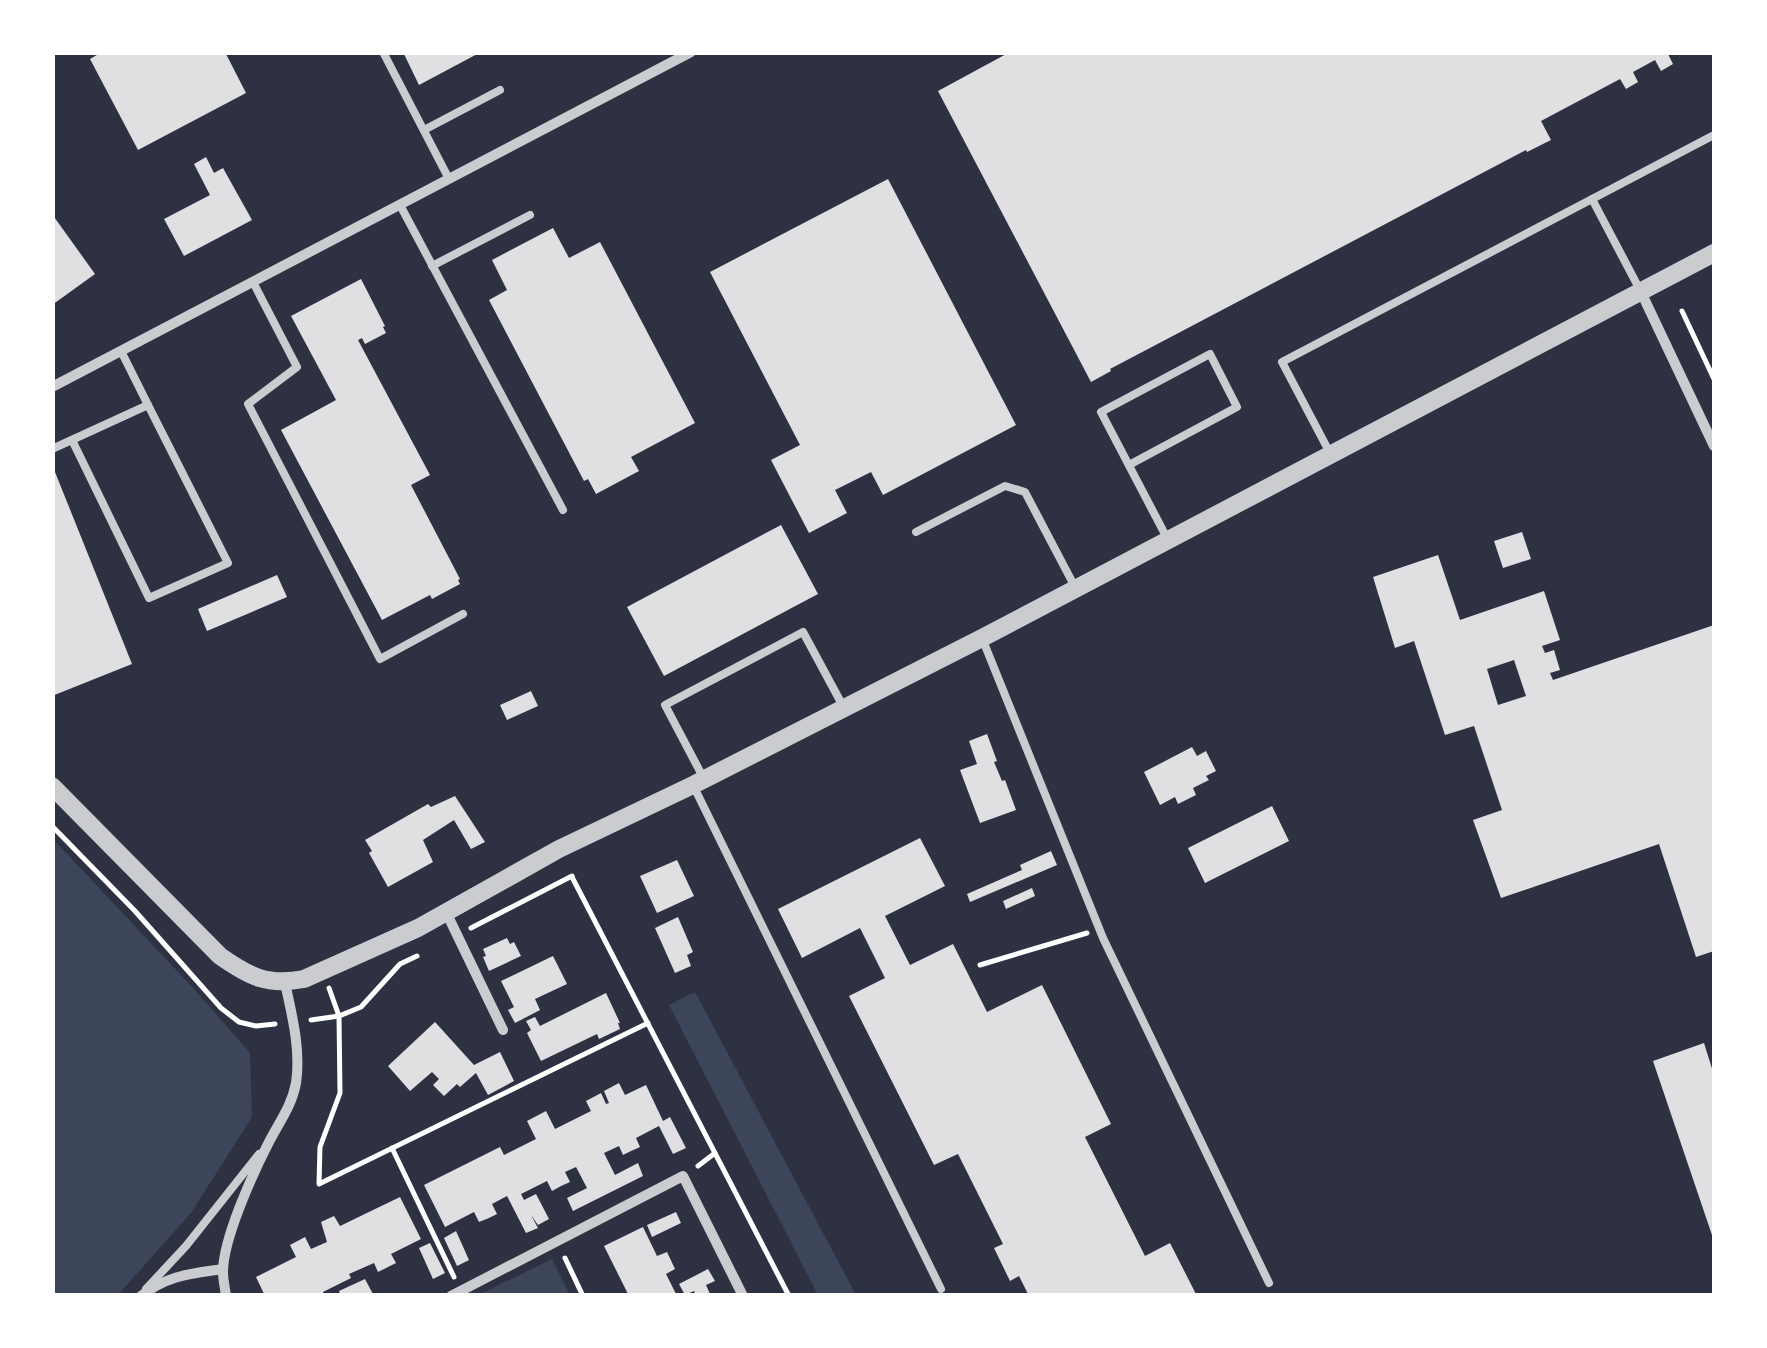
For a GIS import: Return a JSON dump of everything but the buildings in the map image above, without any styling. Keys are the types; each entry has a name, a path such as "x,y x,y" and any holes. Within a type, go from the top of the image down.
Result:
{"street":[{"path":"52,387 691,52"},
{"path":"52,786 220,956 262,980 304,980 388,942 559,849 982,638 1714,253"},
{"path":"1641,292 1714,446"},
{"path":"446,912 502,1030"},
{"path":"226,1296 223,1270 245,1194 289,1108 296,1085 294,1022 285,983"},
{"path":"456,1293 683,1176 743,1296"},
{"path":"140,1296 165,1280 223,1270"}],"lane":[{"path":"383,52 449,180"},
{"path":"424,130 500,90"},
{"path":"1331,454 1282,362 1714,134"},
{"path":"1592,199 1641,292"},
{"path":"400,205 562,510"},
{"path":"432,266 530,215"},
{"path":"253,282 297,367 248,404 380,658 463,614"},
{"path":"72,440 149,598 228,563 121,351"},
{"path":"1129,464 1237,407 1210,354 1101,412 1168,540"},
{"path":"52,449 148,405"},
{"path":"916,532 1005,486 1026,492 1076,589"},
{"path":"844,708 803,632 666,705 698,782 941,1289"},
{"path":"982,638 1099,929 1269,1283"},
{"path":"140,1296 186,1246 271,1138"}],"path":[{"path":"1682,312 1714,379"},
{"path":"52,826 136,911 221,1008 239,1022 256,1026 339,1016 361,1006 400,964 572,876"},
{"path":"559,849 789,1296"},
{"path":"980,965 1099,929"},
{"path":"323,971 339,1016 340,1093 320,1147 319,1184 648,1022"},
{"path":"392,1148 456,1293"},
{"path":"557,1242 583,1296"}],"shaded area":[{"path":"52,838 250,1053 252,1117 191,1213 118,1295 53,1295"},
{"path":"695,992 856,1295 818,1295 669,1005"},
{"path":"552,1259 570,1295 478,1295"}]}
